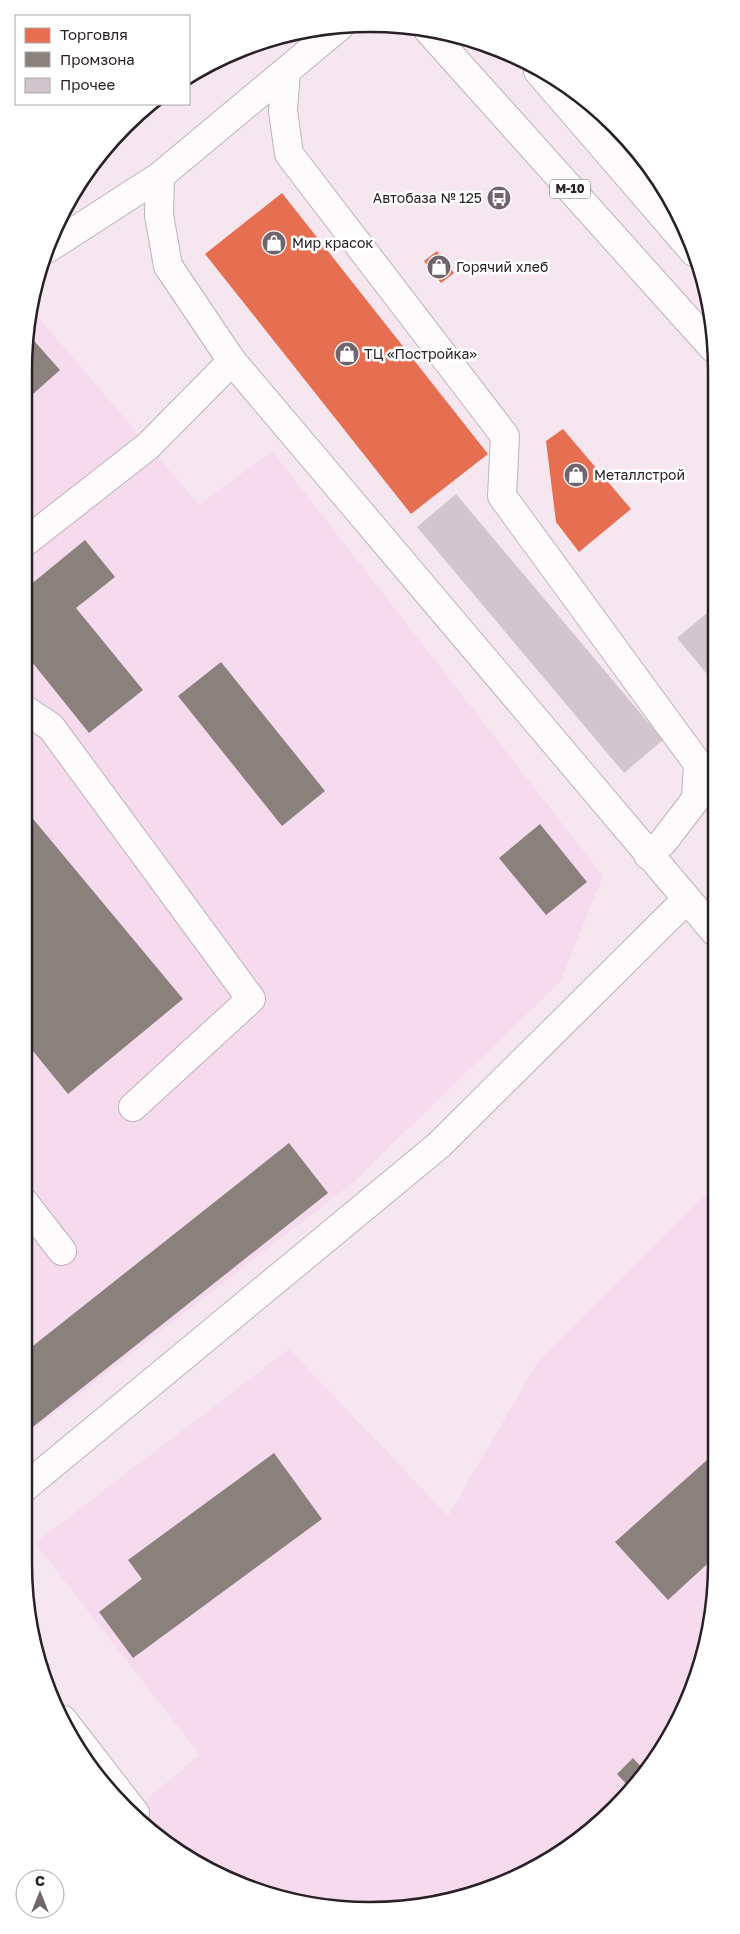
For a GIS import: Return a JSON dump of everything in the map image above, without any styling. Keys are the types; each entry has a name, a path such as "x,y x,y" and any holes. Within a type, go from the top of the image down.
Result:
{"main road":[{"path":"58,242 160,176 330,35"},
{"name":"М-10","path":"436,39 706,341"},
{"path":"286,71 283,111 289,154 506,436 502,496 698,764 696,799 663,842 648,856"},
{"path":"549,84 679,235"},
{"path":"160,176 160,215 168,266 232,361 648,856 708,924"},
{"path":"32,537 148,446 232,361"},
{"path":"32,714 51,726 251,999 133,1107"},
{"path":"32,1481 438,1145 686,900"},
{"path":"32,1212 62,1251"}],"shaded area":[{"path":"37,316 199,505 272,451 603,876 560,982 351,1184 32,1431 32,370"},
{"path":"708,1192 708,1564 705,1608 690,1672 673,1713 651,1752 624,1787 593,1818 558,1845 519,1867 478,1884 457,1890 414,1899 392,1901 370,1902 326,1899 262,1884 221,1867 201,1856 182,1845 147,1818 136,1808 200,1755 35,1543 289,1349 448,1516 538,1362"}],"building: Торговля":[{"name":"ТЦ «Постройка»","path":"282,193 488,454 411,514 205,254"},
{"name":"Горячий хлеб","path":"437,251 454,273 441,283 424,261"},
{"name":"Металлстрой","path":"563,429 631,509 579,552 556,522 546,441"}],"building: Промзона":[{"path":"34,340 60,370 32,395"},
{"path":"85,540 115,577 76,608 143,690 89,733 32,662 32,583"},
{"path":"221,662 325,791 282,826 178,696"},
{"path":"32,818 183,999 68,1094 32,1050"},
{"path":"540,824 587,882 546,915 499,858"},
{"path":"289,1143 328,1193 32,1428 32,1347"},
{"path":"274,1453 322,1519 133,1658 99,1612 142,1579 128,1560"},
{"path":"708,1459 708,1563 668,1600 615,1542"},
{"path":"633,1758 640,1766 626,1784 617,1774"}],"building: Прочее":[{"path":"456,494 663,740 624,773 417,527"},
{"path":"707,613 708,614 708,675 677,638"}],"place":[{"name":"Автобаза № 125","path":"499,198"},
{"name":"Мир красок","path":"274,243"},
{"name":"Горячий хлеб","path":"439,267"},
{"name":"ТЦ «Постройка»","path":"347,354"},
{"name":"Металлстрой","path":"576,475"}]}
